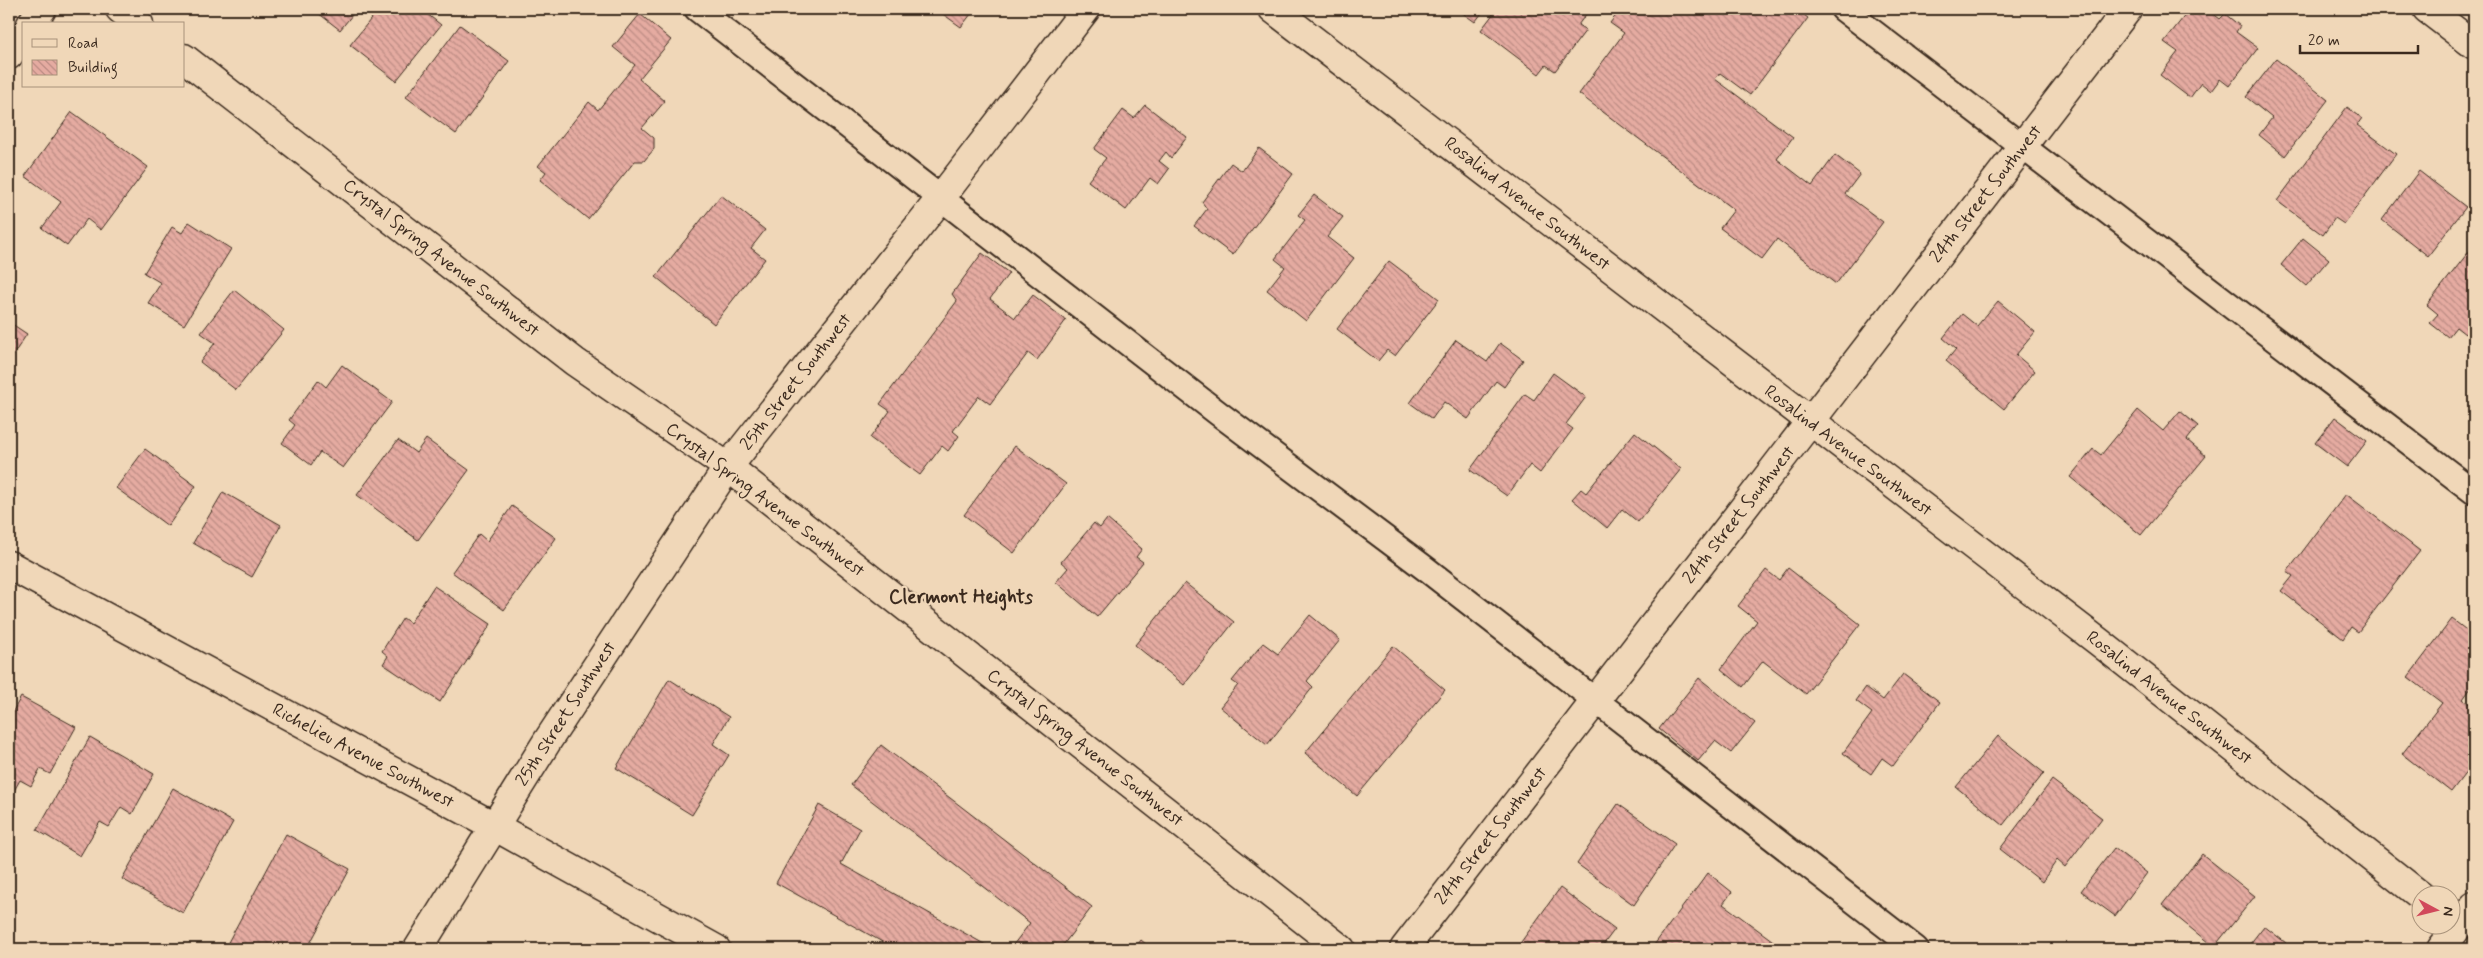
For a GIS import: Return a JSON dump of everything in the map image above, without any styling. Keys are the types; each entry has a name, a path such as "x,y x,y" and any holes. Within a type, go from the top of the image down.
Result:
{"street":[{"path":"33,22 42,9"},
{"path":"120,9 137,22"},
{"name":"25th Street Southwest","path":"418,949 553,732 728,468 940,199 1086,9"},
{"name":"Rosalind Avenue Southwest","path":"1272,9 2099,642 2410,887"},
{"name":"24th Street Southwest","path":"1404,949 2128,9"},
{"path":"2427,9 2474,45"},
{"path":"9,55 22,37"},
{"name":"Crystal Spring Avenue Southwest","path":"185,59 575,362 728,468 1341,949"},
{"name":"Richelieu Avenue Southwest","path":"9,565 494,826 716,949"},
{"path":"2441,949 2461,917"}],"lane":[{"path":"697,9 940,199 1916,949"},
{"path":"1844,9 2474,492"}],"building":[{"path":"313,9 357,9 340,30"},
{"path":"379,9 421,9 441,25 396,81 350,45"},
{"path":"936,9 975,9 961,27"},
{"path":"1457,9 1485,9 1475,22"},
{"path":"1497,9 1515,9 1521,13 1524,9 1590,9 1578,25 1586,30 1555,71 1546,65 1539,74 1481,30"},
{"path":"1621,9 1796,9 1808,18 1750,95 1720,73 1715,79 1793,137 1777,159 1812,186 1835,155 1860,174 1845,194 1883,222 1836,284 1777,239 1762,259 1720,228 1734,210 1579,94 1624,33 1610,23"},
{"path":"2190,9 2196,9 2203,14 2207,9 2220,19 2225,14 2240,26 2236,32 2258,48 2229,86 2220,79 2211,91 2201,83 2190,98 2160,75 2178,52 2164,42"},
{"path":"640,14 671,40 639,79 665,101 642,128 654,138 654,149 644,161 635,161 588,219 540,180 546,172 538,166 589,102 598,110 635,65 613,47"},
{"path":"460,25 509,61 456,134 406,97"},
{"path":"2276,59 2328,100 2285,156 2259,135 2272,118 2246,97"},
{"path":"1145,105 1187,137 1171,158 1166,152 1159,161 1169,169 1158,184 1150,178 1126,210 1088,181 1106,158 1094,149 1123,110 1134,118"},
{"path":"2347,107 2362,118 2357,125 2396,154 2344,224 2335,218 2323,235 2277,201"},
{"path":"72,112 148,167 101,230 87,219 67,246 42,228 61,202 25,176"},
{"path":"1259,148 1293,174 1233,255 1194,226 1207,209 1202,202 1231,163 1242,171"},
{"path":"2419,171 2466,207 2428,256 2382,220"},
{"path":"721,195 765,230 751,248 765,259 714,324 656,277"},
{"path":"1314,195 1343,217 1327,237 1354,258 1306,321 1267,290 1285,267 1275,259 1305,220 1298,215"},
{"path":"189,222 231,249 184,325 148,303 161,283 144,273 172,227 182,233"},
{"path":"2303,238 2329,259 2306,286 2281,265"},
{"path":"2474,245 2474,321 2465,334 2456,327 2448,337 2430,323 2438,314 2427,305"},
{"path":"982,253 1009,273 990,299 1015,318 1033,295 1066,320 1037,360 1028,353 990,404 979,396 953,431 959,436 948,451 942,446 920,475 870,438 890,411 880,404 957,301 952,294"},
{"path":"1389,261 1439,299 1395,356 1387,350 1378,361 1337,329"},
{"path":"234,290 284,330 236,390 200,362 215,343 201,333"},
{"path":"1998,301 2035,332 2016,355 2035,371 2004,409 1946,361 1956,349 1943,338 1962,314 1977,326"},
{"path":"9,322 27,334 9,361"},
{"path":"1456,340 1487,362 1500,343 1523,360 1504,387 1496,381 1468,419 1444,402 1432,419 1410,403"},
{"path":"342,365 392,402 343,468 320,452 311,465 282,443 295,425 289,420 318,380 326,387"},
{"path":"1553,373 1586,397 1566,424 1573,429 1540,473 1530,465 1507,496 1470,470 1525,394 1534,400"},
{"path":"2138,410 2163,431 2180,411 2198,426 2187,440 2206,456 2141,535 2070,477 2093,449 2101,455"},
{"path":"2335,417 2367,441 2347,467 2315,443"},
{"path":"1635,432 1681,469 1638,522 1622,509 1607,528 1572,499 1581,489 1586,493"},
{"path":"426,439 469,470 418,540 357,495 398,440 416,453"},
{"path":"1015,446 1066,484 1014,553 964,515"},
{"path":"145,449 196,486 168,526 116,488"},
{"path":"223,492 281,525 252,577 193,543"},
{"path":"2346,494 2420,551 2358,632 2351,627 2343,639 2281,591 2293,576 2287,572"},
{"path":"512,506 556,538 504,610 452,572 479,534 487,541"},
{"path":"1107,519 1142,549 1136,557 1143,562 1097,617 1056,582 1068,568 1061,562 1094,523 1100,528"},
{"path":"1788,568 1860,624 1806,694 1763,661 1743,687 1721,669 1757,621 1738,606 1766,570 1779,580"},
{"path":"1185,583 1234,622 1184,685 1135,645"},
{"path":"434,586 491,624 440,702 383,664 388,656 382,651 403,618 410,623"},
{"path":"1310,615 1340,640 1307,681 1313,687 1267,745 1220,707 1238,685 1232,681 1263,643 1278,654"},
{"path":"2452,619 2474,636 2474,684 2463,699 2474,708 2474,762 2451,792 2402,754 2442,703 2408,677"},
{"path":"1393,646 1445,690 1357,796 1305,753"},
{"path":"1903,674 1940,702 1893,766 1882,758 1871,774 1843,753 1872,713 1856,701 1866,687 1883,700"},
{"path":"1699,678 1755,723 1731,753 1715,741 1698,761 1659,729"},
{"path":"669,679 729,717 713,744 729,755 692,815 616,768"},
{"path":"21,697 76,727 50,774 40,769 31,786 20,780 11,796 9,795 9,718"},
{"path":"1998,736 2044,773 2003,825 1956,787"},
{"path":"90,737 154,774 132,814 121,807 109,827 100,822 80,856 37,830"},
{"path":"881,745 1092,907 1060,949 1010,949 1030,923 851,785"},
{"path":"2052,780 2102,818 2065,867 2057,860 2042,882 2000,849"},
{"path":"173,788 233,822 183,913 122,879"},
{"path":"1618,804 1675,844 1634,905 1577,864"},
{"path":"819,805 860,829 841,864 993,949 895,949 776,883"},
{"path":"286,834 350,869 307,949 225,948"},
{"path":"2114,848 2147,873 2115,916 2081,891"},
{"path":"2202,854 2255,896 2214,947 2162,905"},
{"path":"1708,873 1732,892 1723,904 1784,949 1651,949"},
{"path":"1560,888 1615,929 1600,949 1516,949"},
{"path":"2264,926 2286,943 2282,949 2246,949"},
{"path":"1141,940 1152,949 1134,949"}],"district":[{"name":"Clermont Heights","path":"961,597"}]}
